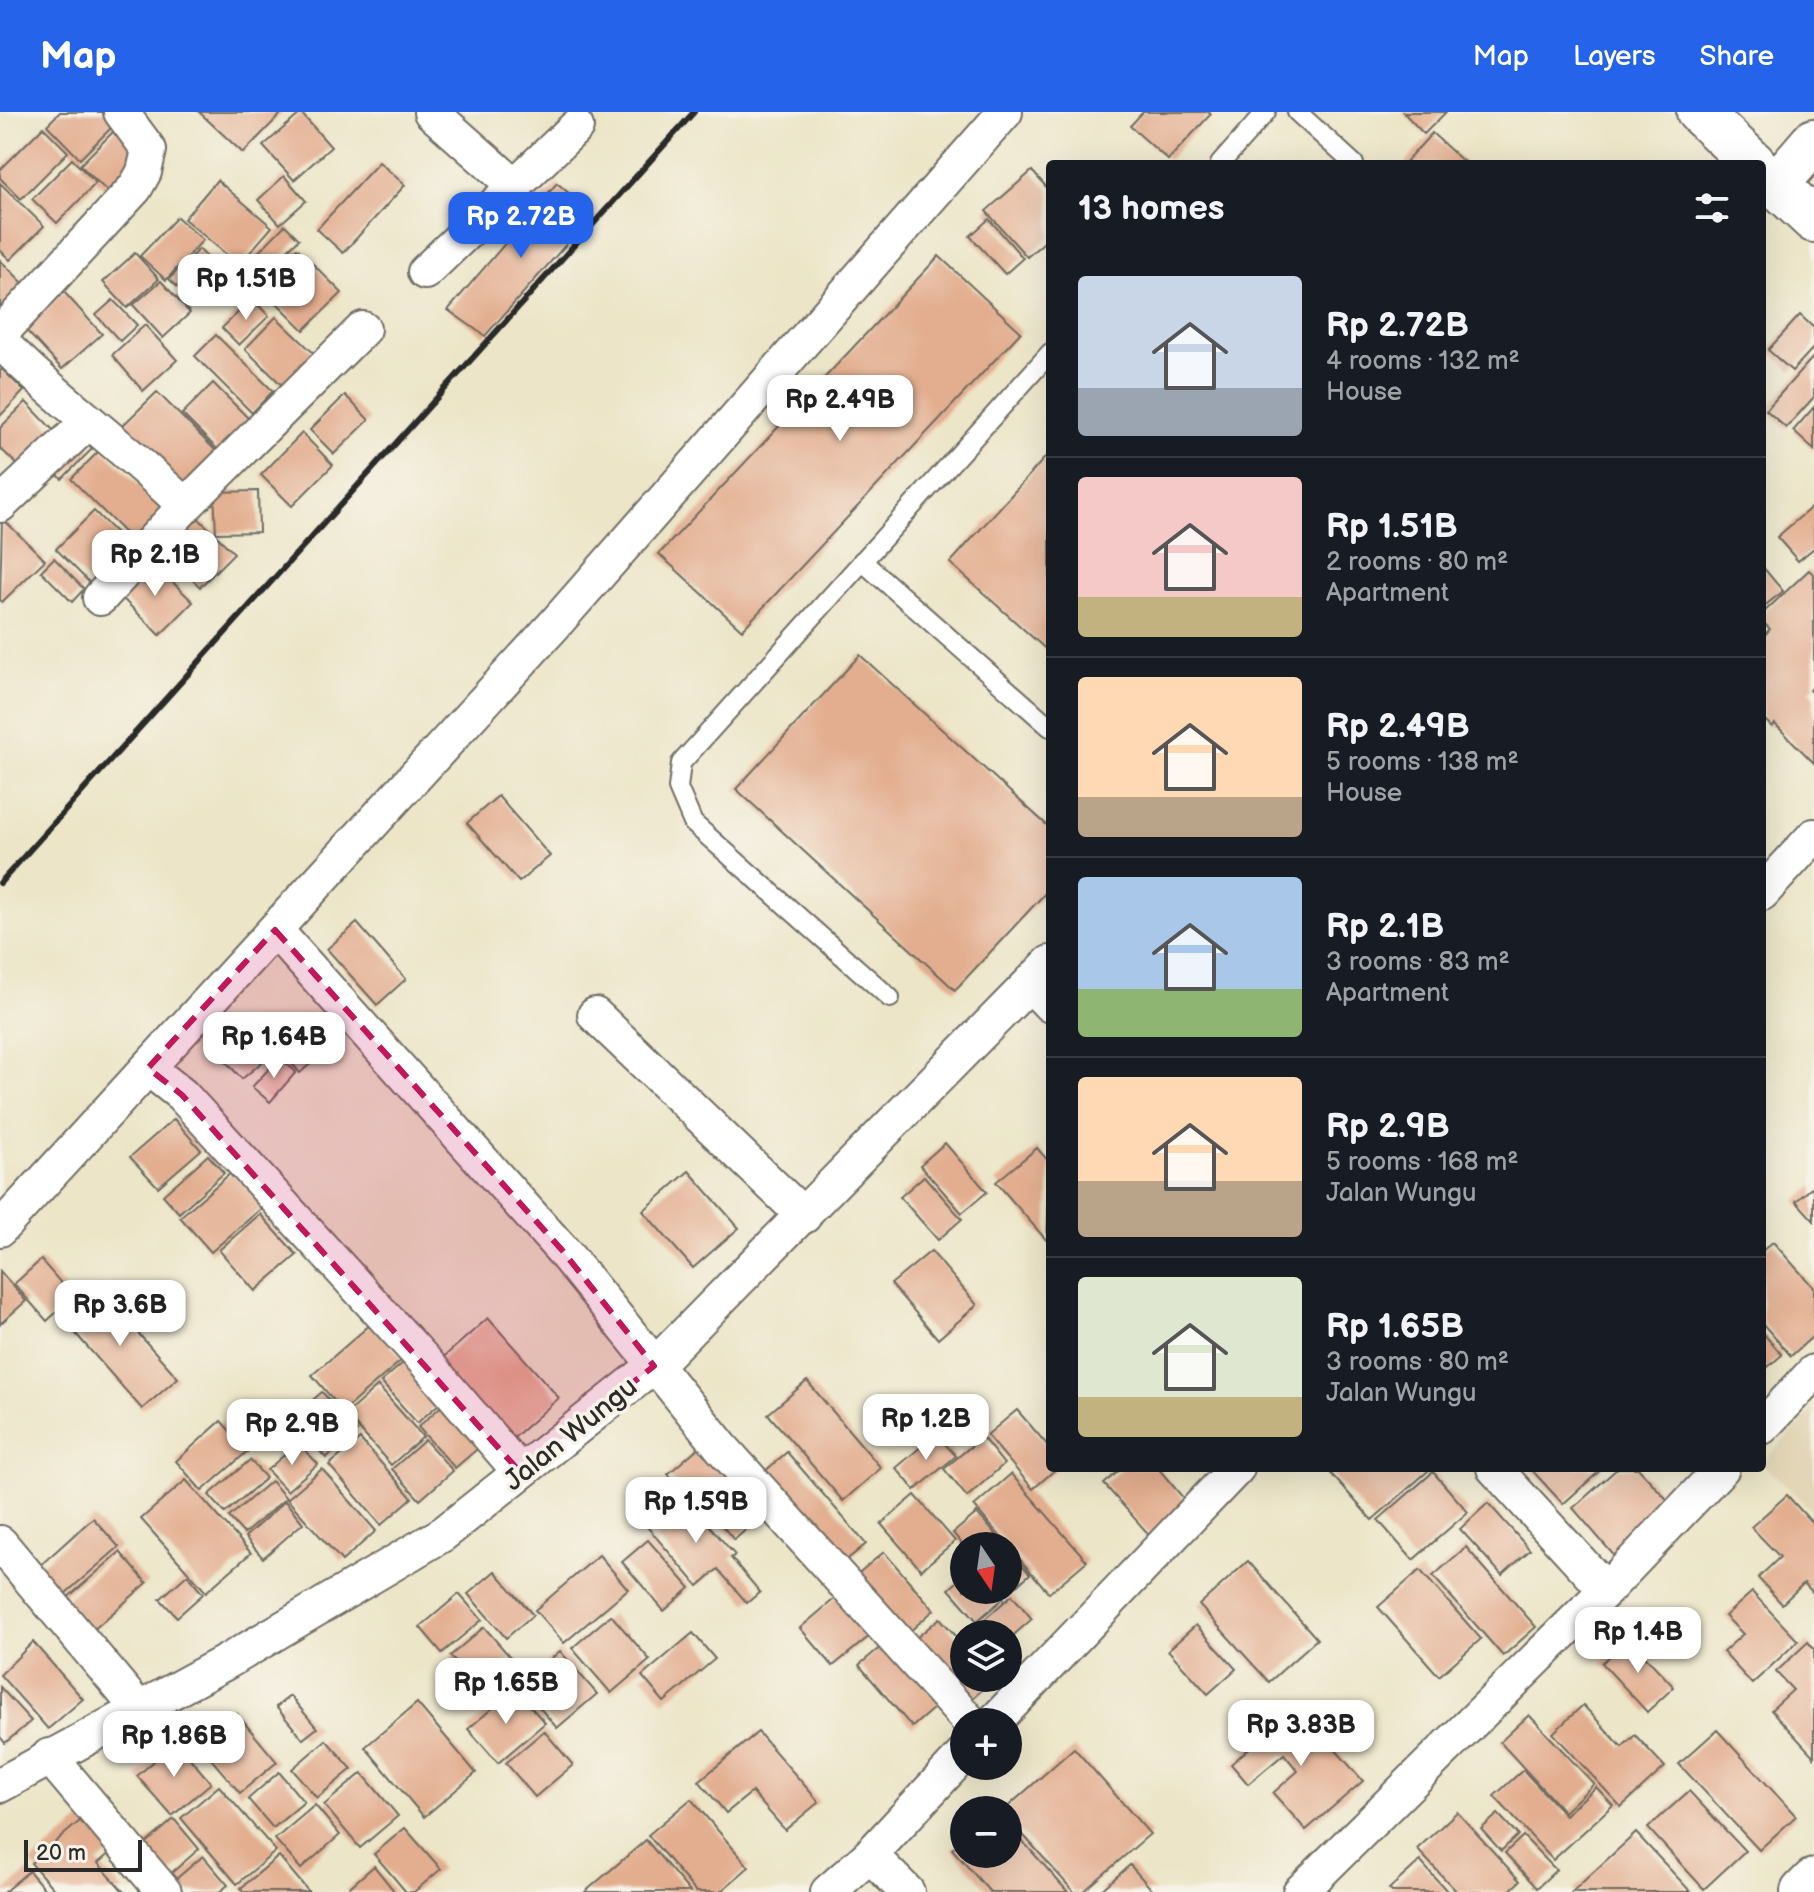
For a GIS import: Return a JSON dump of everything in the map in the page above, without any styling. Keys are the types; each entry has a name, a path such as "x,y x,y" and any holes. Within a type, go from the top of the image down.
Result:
{"main road":[{"path":"1699,112 1744,160"},
{"path":"1766,178 1814,141"},
{"path":"1766,182 1814,220"},
{"path":"1803,1892 1814,1881"}],"street":[{"path":"0,334 135,188 144,172 149,150 121,112"},
{"path":"431,112 516,187"},
{"path":"0,1229 635,534 1005,112"},
{"path":"425,272 576,127"},
{"path":"100,598 185,506 363,329"},
{"path":"0,341 87,423 139,461 185,506"},
{"path":"0,505 87,423"},
{"path":"1766,889 1814,836"},
{"path":"275,930 562,1250 654,1366 839,1580 957,1708"},
{"name":"Jalan Wungu","path":"0,1785 137,1707 228,1661 443,1534 654,1366 1043,984"},
{"path":"595,1015 804,1216"},
{"path":"148,1068 182,1095 424,1360 520,1472"},
{"path":"1766,1423 1814,1372"},
{"path":"1007,1708 1233,1472"},
{"path":"1498,1472 1606,1590"},
{"path":"1300,1892 1606,1590 1718,1472"},
{"path":"0,1543 137,1707"},
{"path":"49,1756 164,1892"},
{"path":"828,1892 870,1855 950,1769"},
{"path":"870,1855 907,1892"}],"lane":[{"path":"1224,160 1266,112"},
{"path":"1297,112 1350,160"},
{"path":"890,998 693,823 678,788 681,763 1046,357"},
{"path":"862,561 1046,723"}],"highlighted area":[{"path":"275,930 562,1250 654,1366 520,1472 182,1095 148,1068"}],"shaded area":[{"path":"1814,1409 1814,1512 1766,1467 1766,1459"}],"building":[{"path":"60,112 113,112 120,119 80,159 47,125"},
{"path":"199,112 283,112 243,153"},
{"path":"1143,112 1211,114 1168,160 1130,126"},
{"path":"1403,112 1446,112 1424,134"},
{"path":"301,113 331,147 294,180 263,146"},
{"path":"43,127 68,152 21,199 0,178 0,170"},
{"path":"118,127 145,153 107,191 80,165"},
{"path":"1432,133 1462,160 1408,160"},
{"path":"72,159 96,183 57,223 32,199"},
{"path":"379,162 405,185 343,253 317,229"},
{"path":"1032,171 1046,187 1046,240 1027,257 986,211"},
{"path":"284,176 306,201 280,224 258,200"},
{"path":"217,180 272,227 239,265 184,219"},
{"path":"0,183 44,226 10,260 0,250"},
{"path":"557,183 593,214 485,336 448,310"},
{"path":"177,217 203,240 166,280 140,256"},
{"path":"989,219 1023,258 1005,274 970,236"},
{"path":"285,225 299,239 254,283 241,270"},
{"path":"297,248 342,293 304,330 260,286"},
{"path":"199,249 226,277 197,306 169,279"},
{"path":"135,253 159,279 127,308 103,282"},
{"path":"939,256 1021,332 742,630 659,554"},
{"path":"0,260 28,288 3,312 0,308"},
{"path":"161,281 190,313 163,338 133,305"},
{"path":"64,292 102,334 62,369 24,328"},
{"path":"252,299 269,316 239,345 222,328"},
{"path":"113,300 137,325 120,341 96,315"},
{"path":"1800,315 1814,328 1814,347 1792,371 1768,350"},
{"path":"276,317 322,361 290,393 245,349"},
{"path":"145,325 177,360 143,391 112,355"},
{"path":"216,335 273,391 252,413 195,356"},
{"path":"1814,356 1814,397 1786,428 1766,410"},
{"path":"2,369 24,391 0,416 0,371"},
{"path":"213,383 255,425 224,456 182,414"},
{"path":"157,392 224,459 186,497 118,430"},
{"path":"345,395 369,420 334,454 310,430"},
{"path":"26,402 58,435 23,470 0,448 0,428"},
{"path":"1814,407 1814,450 1793,431"},
{"path":"302,433 333,465 292,506 261,475"},
{"path":"83,440 92,449 62,479 53,470"},
{"path":"102,448 167,513 136,544 71,479"},
{"path":"1046,456 1046,649 950,563"},
{"path":"258,491 259,532 216,533 214,492"},
{"path":"1814,505 1814,548 1798,561 1777,537"},
{"path":"94,511 131,548 93,586 56,549"},
{"path":"197,517 234,553 200,587 163,550"},
{"path":"2,518 45,560 2,602 0,600"},
{"path":"54,558 84,589 72,602 41,571"},
{"path":"150,560 193,602 160,635 117,593"},
{"path":"1809,570 1814,575 1814,686 1809,690 1814,695 1814,763 1775,724 1772,727 1766,721 1766,634 1770,629 1766,625 1766,610"},
{"path":"1766,571 1783,591 1766,605"},
{"path":"860,655 1046,824 1046,892 955,990 736,789"},
{"path":"498,796 550,856 519,882 467,823"},
{"path":"357,923 406,979 377,1005 327,949"},
{"path":"259,1018 282,1045 242,1079 218,1053"},
{"path":"313,1028 330,1046 300,1073 283,1053"},
{"path":"280,1057 296,1072 270,1102 252,1087"},
{"path":"174,1119 201,1150 158,1187 130,1157"},
{"path":"945,1143 987,1192 962,1213 920,1165"},
{"path":"1037,1148 1046,1158 1046,1240 996,1182"},
{"path":"208,1155 224,1173 179,1213 163,1195"},
{"path":"689,1171 739,1228 693,1268 643,1211"},
{"path":"232,1172 264,1206 211,1252 180,1217"},
{"path":"924,1176 962,1219 938,1240 900,1197"},
{"path":"1814,1186 1814,1221 1796,1201"},
{"path":"260,1214 297,1255 255,1291 219,1250"},
{"path":"1773,1242 1814,1288 1814,1335 1791,1356 1766,1328 1766,1248"},
{"path":"931,1251 977,1305 938,1339 891,1284"},
{"path":"41,1260 73,1297 47,1321 14,1284"},
{"path":"0,1271 26,1301 0,1324"},
{"path":"97,1287 178,1378 142,1409 62,1318"},
{"path":"488,1318 559,1398 509,1442 438,1362"},
{"path":"371,1324 403,1359 343,1411 312,1375"},
{"path":"1766,1337 1782,1355 1766,1369"},
{"path":"411,1356 447,1397 417,1423 381,1382"},
{"path":"807,1381 881,1468 843,1501 768,1414"},
{"path":"378,1386 423,1437 391,1465 346,1414"},
{"path":"322,1392 357,1431 326,1458 291,1419"},
{"path":"446,1402 483,1444 455,1468 418,1427"},
{"path":"1017,1410 1046,1443 1046,1472 1052,1472 1033,1489 987,1435"},
{"path":"221,1421 248,1451 202,1491 176,1461"},
{"path":"936,1434 956,1456 915,1490 896,1468"},
{"path":"982,1437 1004,1464 967,1497 944,1469"},
{"path":"360,1439 412,1498 381,1525 329,1465"},
{"path":"425,1440 453,1471 420,1500 392,1469"},
{"path":"706,1441 738,1478 699,1511 668,1474"},
{"path":"298,1443 318,1464 287,1491 267,1470"},
{"path":"787,1452 866,1544 833,1571 755,1480"},
{"path":"250,1460 266,1478 225,1513 209,1495"},
{"path":"322,1469 376,1531 342,1561 287,1499"},
{"path":"1118,1472 1161,1472 1190,1506 1152,1538 1104,1484"},
{"path":"1330,1472 1427,1472 1372,1520"},
{"path":"1433,1472 1468,1512 1413,1560 1378,1520"},
{"path":"1534,1472 1599,1472 1563,1504"},
{"path":"1614,1472 1642,1472 1675,1508 1617,1559 1573,1508"},
{"path":"1011,1474 1087,1561 1049,1593 1022,1562 1022,1532 996,1532 974,1506"},
{"path":"186,1480 251,1553 206,1592 141,1519"},
{"path":"271,1481 286,1498 244,1534 229,1517"},
{"path":"744,1482 769,1510 734,1540 710,1511"},
{"path":"679,1491 735,1555 731,1558 760,1592 747,1603 718,1569 698,1586 642,1521"},
{"path":"915,1495 950,1535 950,1545 921,1570 881,1524"},
{"path":"1787,1495 1814,1525 1814,1594 1804,1583 1782,1604 1758,1578 1780,1557 1751,1527"},
{"path":"285,1501 303,1523 263,1558 245,1537"},
{"path":"1488,1503 1530,1550 1502,1575 1460,1529"},
{"path":"977,1513 994,1532 954,1532"},
{"path":"93,1518 119,1547 59,1599 34,1571"},
{"path":"648,1540 690,1588 664,1611 622,1562"},
{"path":"1466,1547 1536,1627 1503,1656 1433,1576"},
{"path":"120,1552 147,1583 92,1631 65,1600"},
{"path":"884,1552 934,1610 900,1640 849,1581"},
{"path":"599,1555 628,1589 564,1643 535,1610"},
{"path":"1248,1561 1317,1639 1269,1682 1199,1605"},
{"path":"1022,1565 1030,1574 1022,1581"},
{"path":"1420,1570 1481,1639 1439,1676 1378,1607"},
{"path":"495,1571 533,1615 506,1638 468,1594"},
{"path":"187,1575 203,1594 177,1617 160,1599"},
{"path":"1752,1592 1798,1641 1752,1684 1723,1652 1743,1634 1725,1616"},
{"path":"459,1594 482,1620 442,1653 420,1627"},
{"path":"839,1595 872,1634 833,1666 800,1628"},
{"path":"962,1604 997,1604 978,1620"},
{"path":"1002,1604 1020,1604 1032,1619 1022,1628 1022,1620 984,1620"},
{"path":"611,1615 650,1660 611,1693 572,1648"},
{"path":"940,1618 950,1629 950,1692 980,1692 962,1707 908,1645"},
{"path":"1196,1625 1236,1669 1208,1694 1168,1650"},
{"path":"484,1627 511,1658 477,1686 450,1656"},
{"path":"693,1633 715,1659 664,1702 642,1676"},
{"path":"1629,1639 1674,1687 1647,1712 1602,1663"},
{"path":"889,1640 942,1701 912,1727 859,1665"},
{"path":"33,1642 83,1699 48,1729 0,1675"},
{"path":"1808,1642 1814,1649 1814,1757 1771,1710 1793,1690 1776,1672"},
{"path":"560,1651 597,1694 557,1728 520,1685"},
{"path":"0,1687 31,1721 5,1743 0,1737"},
{"path":"515,1689 545,1723 498,1763 468,1729"},
{"path":"290,1696 317,1728 303,1739 276,1707"},
{"path":"417,1703 476,1773 424,1817 365,1747"},
{"path":"1583,1705 1622,1747 1635,1735 1665,1767 1621,1807 1553,1733"},
{"path":"1297,1706 1363,1781 1306,1830 1273,1793 1298,1771 1284,1754 1248,1784 1231,1764"},
{"path":"237,1714 277,1762 240,1793 200,1746"},
{"path":"1529,1715 1594,1784 1564,1812 1500,1742"},
{"path":"1717,1730 1796,1816 1759,1850 1679,1764"},
{"path":"544,1731 573,1765 535,1797 506,1763"},
{"path":"758,1732 819,1802 785,1830 752,1792 726,1813 699,1781"},
{"path":"326,1740 352,1769 317,1798 292,1769"},
{"path":"176,1742 211,1783 172,1816 137,1776"},
{"path":"1074,1748 1150,1834 1083,1892 1074,1892 1022,1834 1020,1796"},
{"path":"1523,1770 1565,1815 1596,1787 1613,1805 1553,1860 1494,1796"},
{"path":"279,1772 304,1802 273,1828 248,1799"},
{"path":"362,1773 398,1816 360,1848 324,1805"},
{"path":"219,1786 276,1851 237,1884 181,1818"},
{"path":"1689,1791 1745,1851 1704,1889 1648,1828"},
{"path":"691,1799 749,1867 720,1892 696,1892 648,1835"},
{"path":"315,1805 340,1835 301,1869 275,1839"},
{"path":"1457,1812 1520,1881 1508,1892 1457,1892 1417,1849"},
{"path":"88,1814 117,1847 98,1863 124,1892 56,1892 31,1863"},
{"path":"1498,1814 1518,1835 1501,1851 1481,1829"},
{"path":"174,1819 199,1849 161,1882 135,1853"},
{"path":"405,1828 441,1869 414,1892 406,1892 374,1854"},
{"path":"1636,1833 1691,1892 1572,1892 1601,1865"},
{"path":"1523,1836 1556,1870 1537,1888 1505,1853"},
{"path":"646,1840 690,1892 585,1892"},
{"path":"1022,1841 1068,1892 990,1892 969,1868 1022,1868"},
{"path":"203,1856 228,1885 219,1892 174,1892 169,1885"},
{"path":"279,1856 309,1892 244,1892 241,1888"},
{"path":"1420,1861 1448,1892 1392,1892 1389,1889"},
{"path":"1130,1865 1154,1892 1099,1892"},
{"path":"374,1866 395,1892 344,1892"},
{"path":"29,1871 47,1892 4,1892"}],"railway":[{"path":"0,883 694,112"}]}
